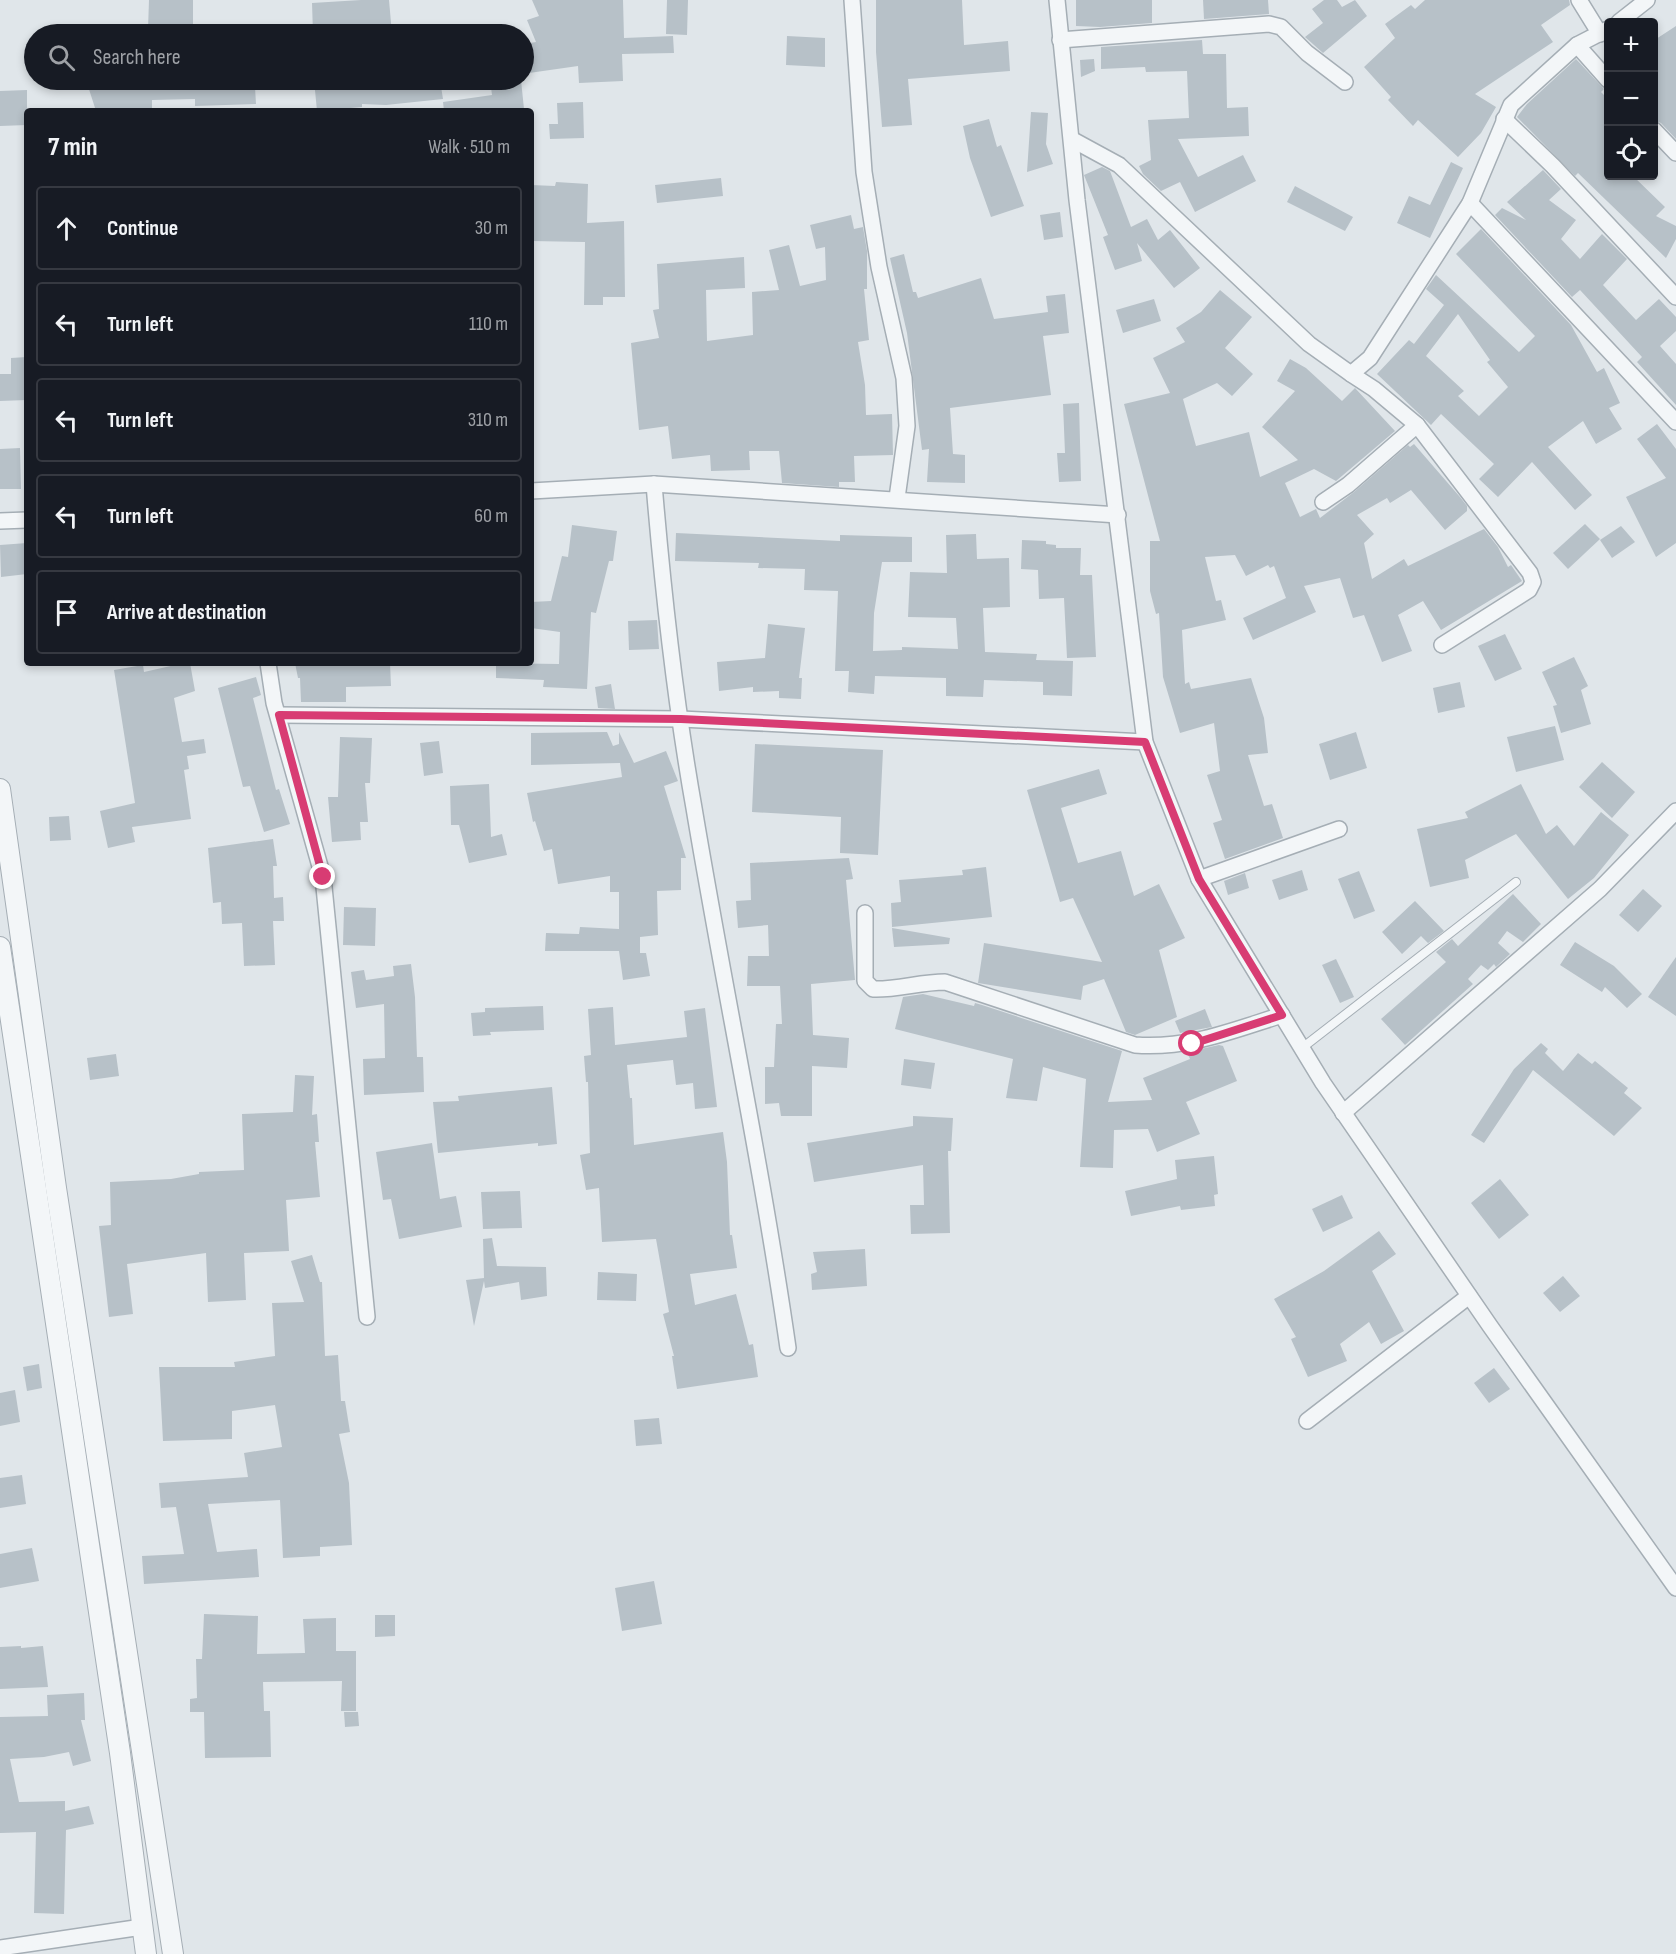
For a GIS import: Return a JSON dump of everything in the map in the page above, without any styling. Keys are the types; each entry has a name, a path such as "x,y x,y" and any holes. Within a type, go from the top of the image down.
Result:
{"street":[{"path":"852,0 864,172 879,267 904,378 907,426 897,498"},
{"path":"1057,0 1073,140 1077,200 1145,742 1199,879 1302,1048 1343,1113 1469,1296 1676,1588"},
{"path":"1351,374 1370,358 1470,203 1511,105 1577,45 1604,32 1579,0"},
{"path":"1624,18 1647,0"},
{"path":"1060,40 1269,24 1281,27 1307,53 1345,82"},
{"path":"1577,45 1604,75"},
{"path":"1504,119 1553,166 1676,297"},
{"path":"1658,135 1676,153"},
{"path":"1073,140 1119,165 1309,345 1374,389 1417,425 1533,582 1529,590 1442,645"},
{"path":"1470,203 1676,422"},
{"path":"1323,502 1348,485 1417,425"},
{"path":"654,484 663,591 695,817 768,1209 788,1348"},
{"path":"534,491 654,484 897,498 1118,515"},
{"path":"0,521 24,520"},
{"path":"268,666 274,703 323,877 367,1317"},
{"path":"279,715 681,719 1145,742"},
{"path":"0,789 56,1188 174,1954"},
{"path":"1343,1113 1600,889 1676,811"},
{"path":"1199,879 1340,829"},
{"path":"865,913 865,981 873,989 886,989 922,982 945,982 1135,1045 1156,1047 1192,1044 1282,1015"},
{"path":"0,947 120,1753 146,1954"},
{"path":"1307,1421 1469,1296"},
{"path":"1,1950 142,1928"}],"lane":[{"path":"1302,1048 1516,882"}],"building":[{"path":"149,0 193,0 193,24 148,24"},
{"path":"389,0 391,24 313,24 312,3"},
{"path":"532,0 623,0 624,38 673,36 674,53 622,54 623,81 579,83 578,66 534,72 534,42 536,42 534,24 529,24 527,20 539,16"},
{"path":"667,0 688,0 687,35 666,34"},
{"path":"876,0 962,0 964,45 1008,41 1010,71 908,79 912,125 882,127 876,52"},
{"path":"1076,0 1152,0 1152,23 1100,27 1076,26"},
{"path":"1203,0 1268,0 1269,14 1204,19"},
{"path":"1324,0 1337,0 1342,7 1355,0 1367,16 1323,53 1305,37 1323,23 1312,9"},
{"path":"1425,0 1569,0 1570,5 1541,25 1553,42 1475,94 1496,107 1481,133 1458,157 1418,120 1413,126 1388,100 1391,97 1364,67 1395,38 1385,24 1411,5 1415,9"},
{"path":"1676,26 1676,139 1658,122 1658,38"},
{"path":"787,36 825,38 825,67 786,65"},
{"path":"1202,40 1203,54 1226,54 1227,108 1248,107 1249,136 1178,139 1198,177 1243,155 1256,181 1195,212 1180,182 1161,191 1143,174 1139,166 1151,160 1148,120 1189,118 1187,71 1146,72 1145,67 1101,69 1101,47"},
{"path":"1094,59 1095,71 1081,77 1080,60"},
{"path":"1576,59 1604,89 1601,92 1604,95 1604,180 1637,180 1665,207 1656,216 1676,226 1676,239 1666,258 1578,173 1575,176 1517,117 1527,104"},
{"path":"27,90 24,125 0,126 0,91"},
{"path":"89,90 255,90 256,104 195,106 195,99 152,100 152,108 95,108"},
{"path":"315,90 442,90 443,99 386,105 362,104 362,107 351,108 317,108"},
{"path":"491,90 522,90 524,108 444,108 443,102 492,95"},
{"path":"583,102 584,138 550,139 549,124 558,124 557,103"},
{"path":"1031,112 1048,113 1046,144 1053,164 1027,172"},
{"path":"989,119 997,147 1001,145 1024,206 991,217 970,158 963,126"},
{"path":"1451,162 1463,168 1430,238 1397,223 1409,196 1430,205"},
{"path":"1102,167 1110,171 1131,227 1147,219 1158,240 1170,230 1200,268 1174,288 1137,243 1142,261 1115,270 1103,237 1108,235 1084,175"},
{"path":"1543,170 1561,189 1549,200 1576,220 1561,239 1580,259 1602,234 1627,259 1603,285 1636,320 1659,299 1676,317 1676,331 1660,346 1676,364 1676,405 1637,362 1642,357 1580,290 1572,297 1495,215 1502,208 1526,220 1507,202"},
{"path":"721,178 723,196 657,203 655,185"},
{"path":"556,182 588,184 587,223 624,221 625,297 603,297 603,305 584,305 585,242 534,241 534,185 555,186"},
{"path":"1295,186 1353,217 1345,231 1287,202"},
{"path":"1060,212 1063,237 1044,240 1040,215"},
{"path":"851,215 854,229 863,227 867,251 867,289 864,289 869,340 858,342 865,385 866,415 892,414 893,455 854,456 855,482 839,482 839,487 782,483 779,451 749,451 750,470 711,471 710,455 672,459 668,426 639,430 631,343 659,338 653,310 659,309 657,264 744,257 745,288 706,290 707,341 753,335 752,292 779,290 769,250 789,245 800,286 826,280 825,247 816,249 810,225"},
{"path":"1481,229 1571,325 1597,372 1604,368 1620,403 1609,408 1622,429 1596,444 1583,421 1548,447 1592,495 1575,510 1532,462 1498,497 1479,479 1494,464 1441,414 1431,425 1377,374 1409,340 1414,344 1444,305 1426,289 1436,275 1519,352 1535,336 1456,254","holes":["1458,314 1490,360 1487,362 1508,387 1479,416 1458,396 1464,391 1426,356"]},
{"path":"904,254 913,292 916,292 918,298 981,278 994,319 1048,312 1046,296 1065,294 1069,333 1043,336 1051,395 950,408 953,454 965,455 965,483 927,482 929,449 922,450 907,333 890,258"},
{"path":"1220,290 1252,317 1225,348 1253,374 1232,396 1217,383 1183,399 1196,446 1249,432 1260,477 1298,460 1262,427 1295,391 1277,381 1290,359 1306,368 1342,401 1355,388 1395,431 1336,481 1314,469 1285,483 1300,517 1316,509 1320,518 1408,445 1410,447 1414,444 1460,497 1467,506 1467,511 1445,530 1411,490 1390,503 1387,498 1357,515 1374,534 1364,543 1372,579 1404,559 1408,566 1484,529 1498,547 1508,567 1511,565 1522,581 1441,630 1423,601 1398,615 1412,651 1382,662 1364,615 1353,618 1340,578 1304,586 1316,612 1253,640 1243,618 1286,598 1274,566 1270,568 1268,565 1246,576 1235,555 1205,557 1216,601 1221,600 1226,620 1182,630 1185,684 1189,682 1191,689 1251,678 1264,718 1268,753 1248,755 1264,806 1272,804 1283,838 1225,859 1213,823 1222,820 1207,775 1220,771 1214,723 1180,733 1163,677 1159,613 1156,614 1150,591 1150,541 1160,541 1124,404 1170,393 1153,358 1185,342 1176,328 1201,312"},
{"path":"1154,299 1161,321 1123,333 1116,310"},
{"path":"24,357 24,400 0,401 0,374 11,374 11,358"},
{"path":"1079,403 1081,481 1059,482 1057,453 1065,453 1063,404"},
{"path":"1657,424 1676,449 1676,543 1656,557 1626,497 1666,478 1637,439"},
{"path":"20,448 21,489 0,489 0,449"},
{"path":"1585,524 1600,539 1568,569 1553,553"},
{"path":"572,525 617,531 613,561 609,561 596,613 591,612 587,689 543,687 544,680 496,678 496,666 559,664 560,632 534,628 534,602 551,601 562,556 568,557"},
{"path":"1621,526 1635,542 1612,558 1600,540"},
{"path":"676,533 840,541 840,535 912,537 912,562 882,562 874,613 873,651 902,650 902,647 958,649 956,618 908,617 910,572 947,573 946,535 976,534 977,559 1009,558 1010,607 983,608 985,652 1037,654 1036,660 1073,661 1072,696 1043,695 1043,682 984,680 983,697 946,696 946,678 875,676 874,694 848,692 849,671 835,671 838,591 804,590 805,569 758,568 759,563 675,561"},
{"path":"1022,540 1046,541 1046,544 1056,545 1056,548 1081,548 1080,575 1092,575 1096,657 1067,658 1064,598 1039,599 1038,570 1021,569"},
{"path":"24,543 24,574 1,577 0,545"},
{"path":"657,620 659,649 629,650 628,621"},
{"path":"768,624 805,628 799,678 802,678 801,699 779,698 779,691 753,692 753,687 719,691 717,662 765,658"},
{"path":"1505,634 1522,669 1495,681 1478,646"},
{"path":"1574,657 1588,686 1581,690 1591,724 1561,733 1553,706 1557,705 1542,672"},
{"path":"143,666 144,672 171,666 191,666 195,691 174,698 182,742 204,739 206,753 187,756 189,769 184,770 191,819 132,827 135,842 108,848 100,811 135,803 114,670"},
{"path":"296,666 390,666 391,686 346,687 346,702 301,702 300,678 298,678"},
{"path":"256,677 261,695 253,698 276,790 279,789 290,824 264,832 250,786 243,787 218,688"},
{"path":"1460,682 1465,707 1438,713 1433,688"},
{"path":"611,684 615,709 598,708 595,687"},
{"path":"1555,726 1564,760 1516,772 1507,737"},
{"path":"607,732 613,746 619,744 619,732 634,763 666,751 678,781 664,786 686,858 681,858 681,890 657,891 658,935 640,937 640,953 646,953 650,976 623,980 619,951 545,951 546,933 579,934 580,927 619,929 619,892 610,892 610,876 558,884 552,849 544,851 535,821 533,822 527,793 622,777 620,763 531,765 531,733"},
{"path":"1356,732 1367,768 1330,780 1319,744"},
{"path":"340,737 372,738 370,783 365,783 368,822 360,822 361,840 332,842 328,797 338,797"},
{"path":"439,741 443,773 424,776 420,743"},
{"path":"755,744 883,750 878,855 840,853 841,817 752,812"},
{"path":"1602,762 1635,792 1612,818 1579,787"},
{"path":"1099,769 1107,794 1061,808 1078,863 1121,851 1134,896 1159,884 1185,938 1159,950 1177,1017 1135,1035 1126,1032 1104,979 1083,986 1081,1000 978,983 984,943 1102,962 1073,898 1060,902 1027,790"},
{"path":"489,784 491,837 502,834 507,855 469,863 459,825 451,825 450,786"},
{"path":"1521,784 1546,834 1557,825 1574,846 1601,812 1629,835 1594,878 1568,899 1516,834 1465,860 1469,878 1430,887 1417,829 1468,818 1465,812"},
{"path":"69,816 71,840 50,841 49,817"},
{"path":"273,839 277,866 273,866 274,898 283,897 284,921 273,921 275,965 244,966 242,923 222,924 221,902 213,903 208,848"},
{"path":"849,858 853,879 846,880 855,980 811,984 813,1035 849,1038 847,1068 812,1066 812,1116 781,1116 779,1103 765,1104 765,1067 774,1067 776,1024 782,1024 780,986 747,986 748,956 769,956 768,925 738,928 736,901 751,900 750,863"},
{"path":"986,867 992,917 892,927 891,903 901,902 899,880 963,875 962,870"},
{"path":"1302,870 1308,890 1279,900 1272,880"},
{"path":"1359,871 1375,911 1354,919 1338,879"},
{"path":"1245,873 1249,888 1228,895 1224,881"},
{"path":"1643,889 1662,906 1638,932 1619,915"},
{"path":"1513,894 1541,924 1523,942 1507,931 1498,943 1510,954 1496,967 1494,964 1488,970 1481,965 1468,979 1473,984 1405,1045 1381,1019 1446,962 1436,952 1452,939 1458,946"},
{"path":"1415,901 1444,931 1428,943 1421,936 1402,954 1382,932"},
{"path":"344,907 376,908 375,946 343,945"},
{"path":"892,928 950,938 949,944 894,947"},
{"path":"1575,942 1614,966 1642,994 1627,1008 1605,987 1602,992 1560,965"},
{"path":"1676,957 1676,1016 1648,997"},
{"path":"1336,959 1354,997 1340,1003 1322,965"},
{"path":"411,964 415,997 417,1057 423,1057 424,1092 364,1095 363,1059 385,1058 384,1004 356,1008 351,972 364,970 366,980 394,976 393,966"},
{"path":"923,994 974,1006 975,1003 982,1005 1122,1051 1108,1102 1152,1100 1143,1078 1190,1059 1187,1052 1219,1045 1223,1046 1237,1081 1186,1102 1200,1134 1157,1152 1148,1129 1114,1130 1113,1168 1080,1167 1086,1079 1043,1067 1037,1101 1006,1098 1013,1059 895,1029 903,997"},
{"path":"543,1006 544,1030 490,1032 491,1035 473,1036 471,1013 485,1012 485,1008"},
{"path":"613,1007 615,1045 687,1037 684,1011 705,1008 717,1107 695,1109 693,1083 676,1085 673,1060 627,1065 630,1098 632,1098 634,1145 723,1132 727,1162 730,1235 732,1235 737,1268 690,1274 695,1305 736,1294 749,1345 753,1344 758,1377 677,1389 672,1356 674,1356 663,1314 669,1312 656,1239 602,1242 599,1188 586,1190 580,1155 590,1153 588,1082 586,1082 584,1056 591,1055 588,1009"},
{"path":"1205,1009 1212,1027 1180,1033 1175,1021"},
{"path":"1541,1043 1548,1049 1545,1053 1563,1071 1578,1053 1592,1064 1595,1061 1628,1088 1624,1093 1642,1108 1614,1136 1533,1070 1484,1143 1471,1135 1514,1069"},
{"path":"116,1054 119,1076 90,1080 87,1058"},
{"path":"904,1059 935,1063 931,1089 901,1085"},
{"path":"295,1075 314,1076 312,1115 317,1114 319,1142 315,1142 320,1197 286,1200 289,1251 244,1253 246,1300 208,1302 206,1253 127,1264 133,1314 109,1317 99,1226 111,1225 110,1182 171,1179 199,1174 199,1172 244,1170 242,1114 293,1112"},
{"path":"552,1087 557,1144 538,1146 538,1143 438,1153 433,1102 459,1101 458,1096"},
{"path":"913,1116 953,1118 951,1151 948,1151 950,1233 911,1234 910,1205 924,1205 923,1165 814,1182 807,1143 913,1126"},
{"path":"432,1143 440,1199 456,1196 462,1227 399,1239 391,1199 383,1200 376,1152"},
{"path":"1214,1156 1218,1194 1214,1195 1215,1206 1181,1210 1180,1206 1131,1216 1125,1191 1177,1179 1175,1160"},
{"path":"1500,1179 1529,1215 1499,1239 1471,1203"},
{"path":"520,1191 522,1228 483,1229 481,1192"},
{"path":"1342,1195 1353,1218 1323,1232 1312,1209"},
{"path":"1379,1231 1396,1254 1372,1271 1404,1331 1381,1344 1369,1322 1340,1344 1347,1361 1308,1377 1291,1339 1296,1337 1274,1299 1324,1271"},
{"path":"492,1238 497,1266 546,1267 547,1296 521,1300 519,1282 485,1288 484,1281 474,1326 466,1280 484,1278 483,1239"},
{"path":"865,1249 867,1286 812,1290 811,1274 817,1272 813,1252"},
{"path":"312,1255 320,1282 322,1282 325,1356 338,1355 341,1401 345,1401 350,1432 339,1434 349,1483 352,1545 320,1547 320,1556 283,1558 280,1500 208,1504 217,1552 257,1549 259,1577 144,1584 142,1556 184,1554 176,1507 161,1508 159,1483 248,1477 244,1453 282,1447 275,1405 232,1411 232,1439 163,1441 159,1367 235,1367 234,1362 275,1356 272,1303 304,1302 291,1261"},
{"path":"598,1272 637,1274 636,1301 597,1300"},
{"path":"1563,1276 1580,1296 1560,1312 1543,1293"},
{"path":"39,1364 42,1388 27,1391 23,1367"},
{"path":"1494,1368 1510,1389 1489,1403 1474,1383"},
{"path":"15,1390 20,1422 0,1426 0,1393"},
{"path":"659,1418 662,1444 636,1446 634,1420"},
{"path":"22,1475 26,1504 0,1508 0,1478"},
{"path":"32,1548 39,1581 0,1588 0,1554"},
{"path":"654,1581 662,1624 622,1631 615,1588"},
{"path":"204,1614 258,1616 257,1654 305,1653 303,1619 336,1618 336,1651 356,1651 356,1711 341,1711 342,1681 263,1682 264,1711 270,1711 271,1757 205,1758 204,1712 190,1712 190,1699 197,1698 196,1659 202,1659"},
{"path":"375,1615 395,1615 395,1636 375,1637"},
{"path":"21,1646 21,1648 43,1646 48,1687 0,1689 0,1647"},
{"path":"84,1693 85,1720 81,1720 91,1761 73,1766 69,1752 44,1757 10,1759 19,1802 65,1801 65,1811 89,1806 94,1824 66,1830 64,1914 34,1913 36,1832 0,1833 0,1717 48,1716 47,1695"},
{"path":"344,1712 358,1712 359,1726 345,1727"}],"route":[{"path":"323,877 279,715 681,719 1145,742 1199,879 1282,1015 1192,1044"}]}
